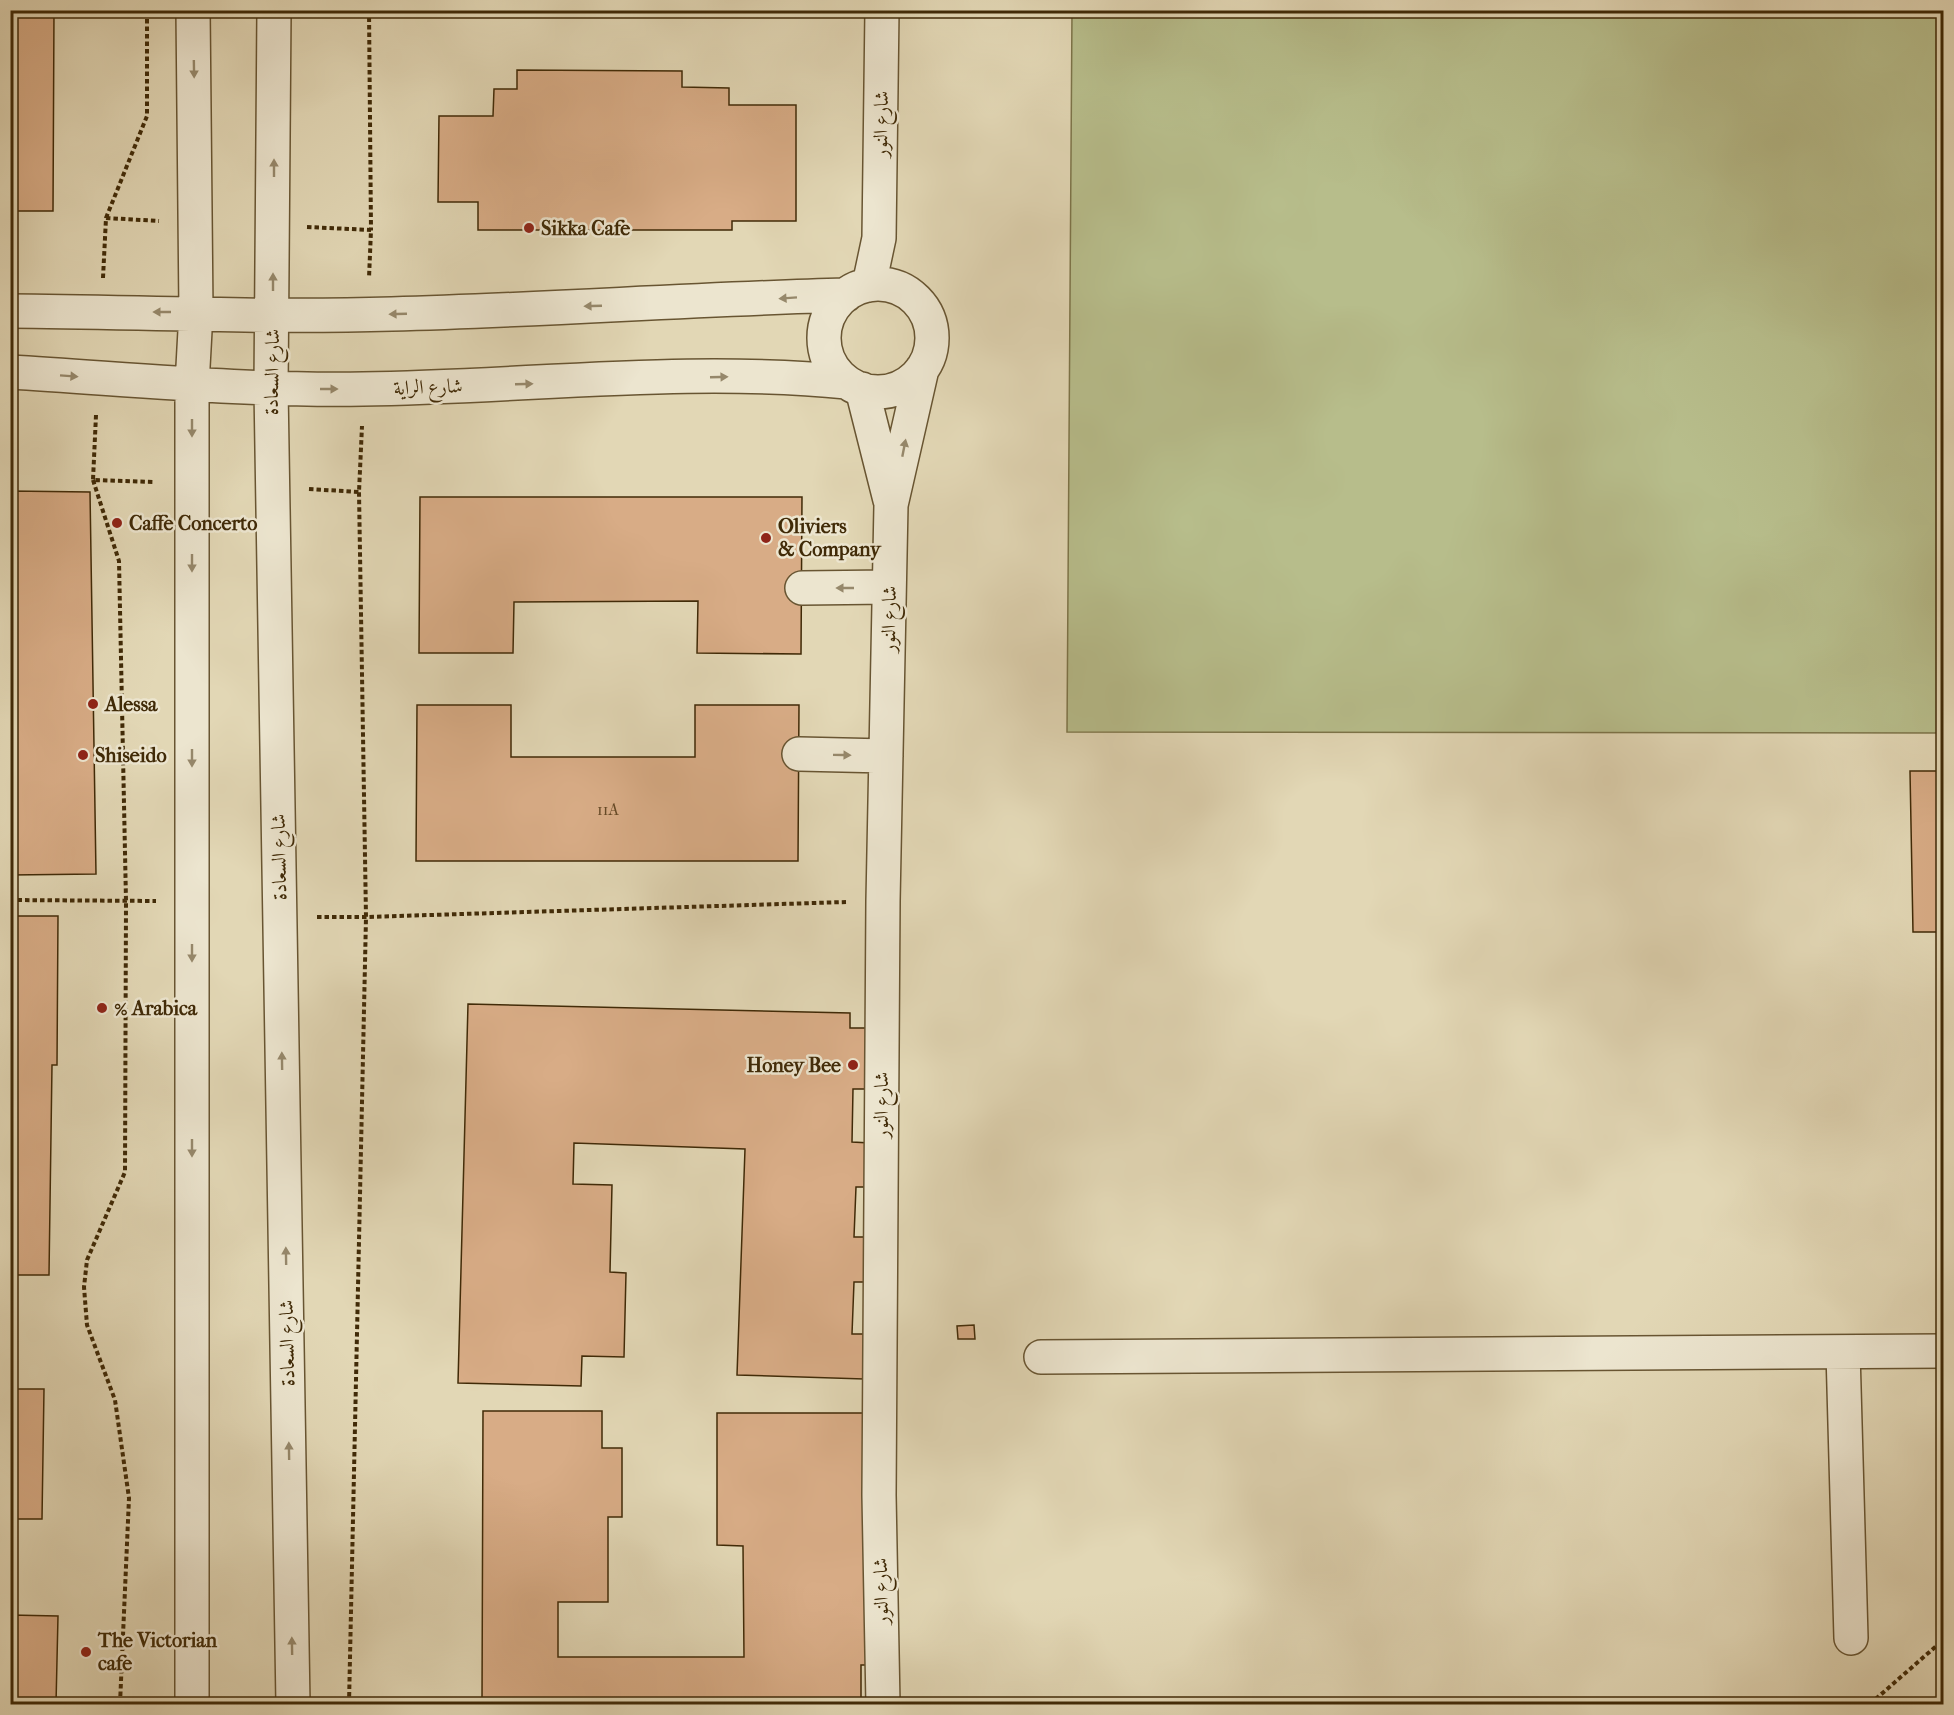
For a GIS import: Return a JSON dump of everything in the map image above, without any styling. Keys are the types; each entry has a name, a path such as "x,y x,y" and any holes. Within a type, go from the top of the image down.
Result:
{"street":[{"path":"192,1704 192,385 196,312 193,10"},
{"name":"شارع السعادة","path":"274,10 272,488 293,1704"},
{"name":"شارع النور","path":"871,289 879,238 882,10"},
{"path":"10,311 196,312 273,316 367,315 871,289 911,295 923,307 930,322 932,338 929,355 922,369 891,505"},
{"path":"871,289 834,306 827,322 824,338 826,355 835,370 854,386 878,392 895,389 910,381 922,369"},
{"name":"شارع الراية","path":"10,372 271,389 364,389 760,375 854,386"},
{"path":"854,386 891,505"},
{"name":"شارع النور","path":"883,1704 879,1495 883,901 891,505"},
{"path":"802,588 889,587"},
{"path":"799,754 886,756"},
{"path":"1041,1357 1944,1351"},
{"path":"1843,1352 1851,1638"}],"path":[{"path":"102,311 106,218 147,116 147,10"},
{"path":"367,315 371,230 369,10"},
{"path":"106,218 196,223"},
{"path":"273,226 371,230"},
{"path":"98,378 93,480 119,561 126,901 125,1172 87,1260 84,1287 87,1325 115,1400 129,1498 120,1704"},
{"path":"349,1704 366,918 359,492 364,389"},
{"path":"93,480 192,484"},
{"path":"272,488 359,492"},
{"path":"10,900 192,901"},
{"path":"280,916 366,918 883,901"},
{"path":"1870,1704 1943,1642"}],"green space":[{"path":"1072,11 1943,11 1943,733 1067,732"}],"building":[{"path":"10,10 54,10 53,211 10,211"},
{"path":"517,70 682,71 682,87 729,88 729,105 796,105 796,221 732,221 732,230 478,230 478,202 438,202 439,116 493,116 494,89 517,89"},
{"path":"10,491 90,492 96,874 10,875"},
{"path":"420,497 802,497 801,654 697,653 698,601 514,602 513,653 419,653"},
{"path":"417,705 511,705 511,757 695,757 695,705 799,705 798,861 416,861"},
{"path":"1910,771 1944,771 1944,932 1913,932"},
{"path":"10,916 58,916 57,1065 52,1065 49,1275 10,1275"},
{"path":"468,1004 850,1013 850,1028 867,1028 865,1089 853,1089 852,1142 870,1143 868,1187 856,1187 854,1237 866,1237 865,1282 854,1282 852,1334 866,1334 864,1379 737,1375 745,1149 574,1143 573,1184 612,1185 610,1272 626,1273 624,1357 582,1356 581,1386 458,1383"},
{"path":"974,1325 975,1339 958,1339 957,1326"},
{"path":"10,1389 44,1389 42,1519 10,1519"},
{"path":"483,1411 602,1411 602,1448 622,1448 622,1517 608,1517 608,1602 558,1602 558,1657 744,1657 743,1546 717,1545 717,1413 873,1413 872,1665 861,1665 861,1704 482,1704"},
{"path":"10,1615 58,1616 56,1704 10,1704"}],"place":[{"name":"Sikka Cafe","path":"529,228"},
{"name":"Caffe Concerto","path":"117,523"},
{"name":"Oliviers & Company","path":"766,538"},
{"name":"Alessa","path":"93,704"},
{"name":"Shiseido","path":"83,755"},
{"name":"% Arabica","path":"102,1008"},
{"name":"Honey Bee","path":"853,1065"},
{"name":"The Victorian cafe","path":"86,1652"}]}
